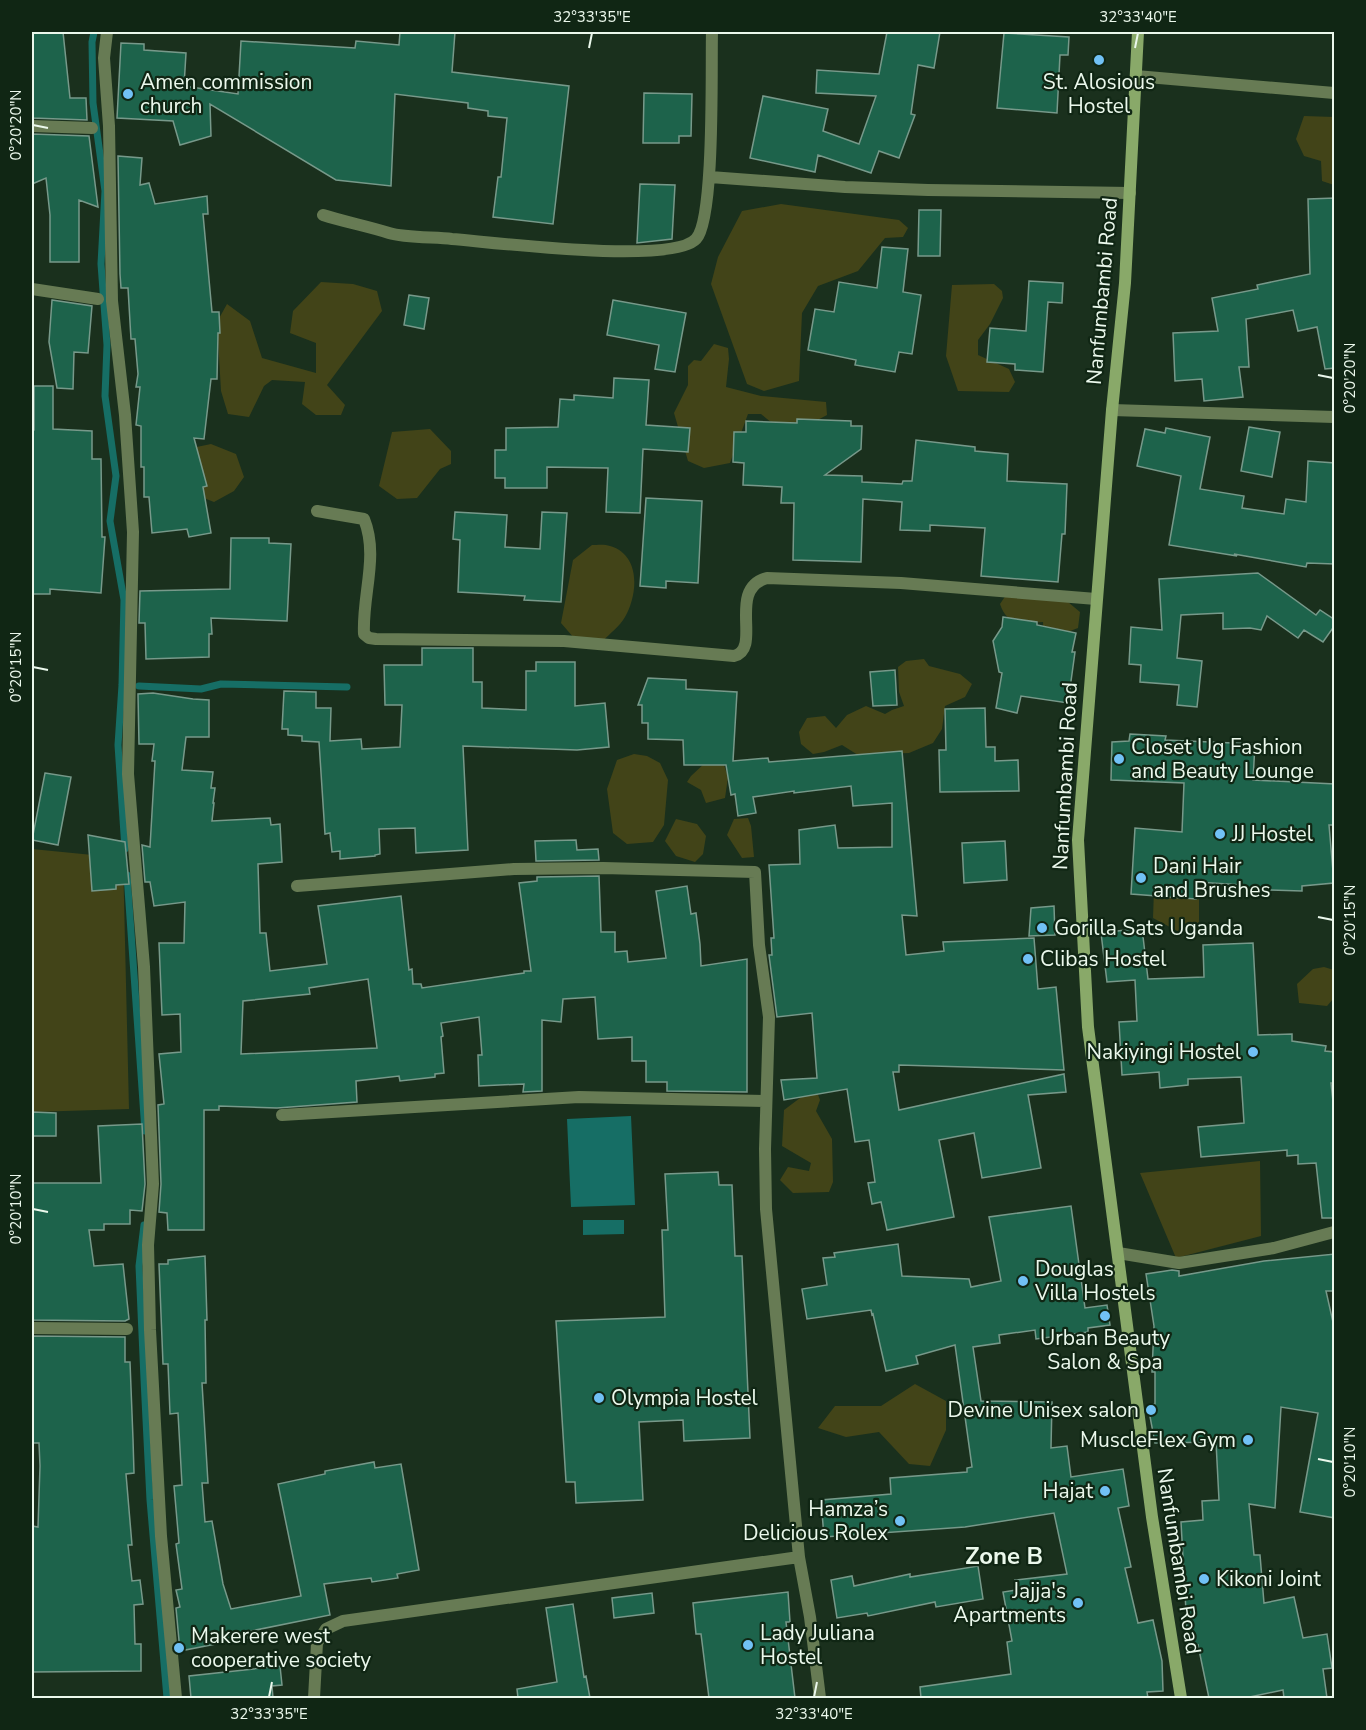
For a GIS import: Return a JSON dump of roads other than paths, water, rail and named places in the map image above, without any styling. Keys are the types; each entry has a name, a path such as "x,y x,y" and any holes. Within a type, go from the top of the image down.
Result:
{"street":[{"path":"107,32 104,58 109,126 112,302 125,415 133,532 128,774 144,967 153,1184 148,1245 150,1330 161,1536 176,1698"},
{"path":"323,215 389,234 559,250 624,251 670,248 690,243 698,237 710,177 712,32"},
{"name":"Nanfumbambi Road","path":"1138,32 1125,283 1096,599 1078,840 1088,1027 1152,1518 1181,1698"},
{"path":"1136,76 1335,93"},
{"path":"32,126 92,128"},
{"path":"710,177 928,190 1130,193"},
{"path":"32,289 98,299"},
{"path":"1112,410 1335,417"},
{"path":"317,511 364,519 369,540 370,568 364,634 376,639 564,641 734,656 739,654 745,646 750,588 757,581 768,578 901,583 1096,599"},
{"path":"297,886 514,869 603,868 755,872 759,945 769,1017 765,1149 766,1209 799,1557 810,1617 820,1698"},
{"path":"282,1115 579,1097 766,1101"},
{"path":"1118,1253 1179,1263 1274,1248 1335,1232"},
{"path":"32,1328 127,1329"},
{"path":"314,1698 317,1643 326,1629 343,1621 799,1557"}],"water":[{"path":"631,1116 635,1205 571,1207 567,1119"},
{"path":"583,1220 624,1220 624,1234 583,1235"}],"waterway":[{"path":"94,32 92,42 93,103 105,191 101,264 107,345 105,396 116,476 110,521 124,600 118,745 125,849"},
{"path":"139,686 201,689 221,684 347,687"},
{"path":"127,875 145,1131"},
{"path":"144,1225 139,1266 144,1379 150,1500 167,1698"}],"place":[{"name":"St. Alosious Hostel","path":"1099,60"},
{"name":"Amen commission church","path":"128,94"},
{"name":"Closet Ug Fashion and Beauty Lounge","path":"1119,759"},
{"name":"JJ Hostel","path":"1220,834"},
{"name":"Dani Hair and Brushes","path":"1141,878"},
{"name":"Gorilla Sats Uganda","path":"1042,928"},
{"name":"Clibas Hostel","path":"1028,959"},
{"name":"Nakiyingi Hostel","path":"1253,1052"},
{"name":"Douglas Villa Hostels","path":"1023,1281"},
{"name":"Urban Beauty Salon & Spa","path":"1105,1316"},
{"name":"Olympia Hostel","path":"599,1398"},
{"name":"Devine Unisex salon","path":"1151,1410"},
{"name":"MuscleFlex Gym","path":"1248,1440"},
{"name":"Hajat","path":"1105,1491"},
{"name":"Hamza’s Delicious Rolex","path":"900,1521"},
{"name":"Kikoni Joint","path":"1204,1579"},
{"name":"Jajja's Apartments","path":"1078,1603"},
{"name":"Lady Juliana Hostel","path":"748,1645"},
{"name":"Makerere west cooperative society","path":"179,1648"}],"district":[{"name":"Zone B","path":"1004,1556"}]}
